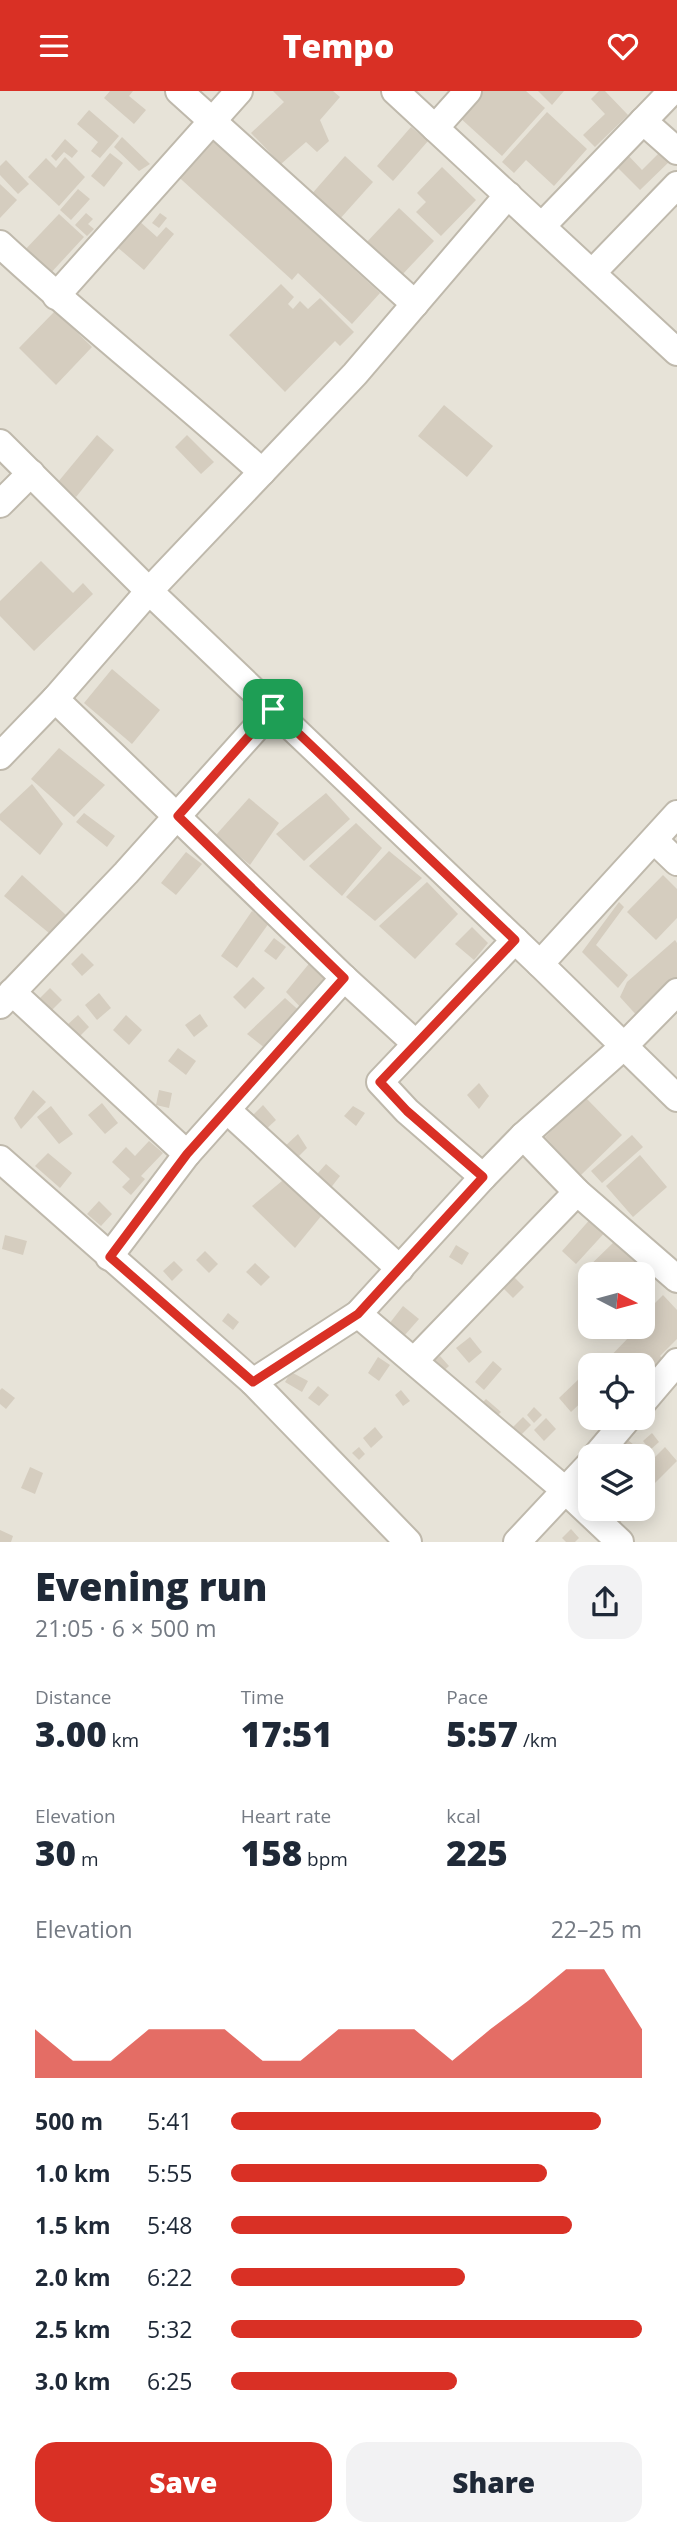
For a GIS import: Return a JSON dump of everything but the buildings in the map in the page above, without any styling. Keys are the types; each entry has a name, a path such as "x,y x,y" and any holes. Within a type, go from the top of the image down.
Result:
{"street":[{"path":"179,91 415,304"},
{"path":"56,296 239,91"},
{"path":"396,91 677,352"},
{"path":"435,128 468,91"},
{"path":"542,226 672,91"},
{"path":"643,121 677,151"},
{"path":"592,273 677,185"},
{"path":"0,756 55,699 149,591 355,374 508,195"},
{"path":"0,244 56,296 196,412 262,472"},
{"path":"0,443 149,591 677,1098"},
{"path":"0,504 31,473"},
{"path":"55,699 415,1043"},
{"path":"187,1154 6,999 178,816 273,709"},
{"path":"540,964 677,814"},
{"path":"654,840 677,862"},
{"path":"483,1177 407,1111 380,1082 515,940"},
{"path":"110,1257 187,1154 344,978"},
{"path":"253,1382 358,1314 523,1136 623,1047 677,992"},
{"path":"227,1109 400,1269"},
{"path":"523,1136 577,1192 677,1279"},
{"path":"0,1159 253,1382 408,1542"},
{"path":"414,1361 577,1192"},
{"path":"358,1314 566,1491 620,1542"},
{"path":"655,1388 677,1362"},
{"path":"606,1444 618,1430"},
{"path":"517,1542 578,1478"}],"shaded area":[{"path":"0,91 677,91 677,1542 0,1542"}],"route":[{"path":"273,709 515,940 380,1082 407,1111 483,1177 358,1314 253,1382 110,1257 187,1154 344,978 178,816 273,709"}]}
